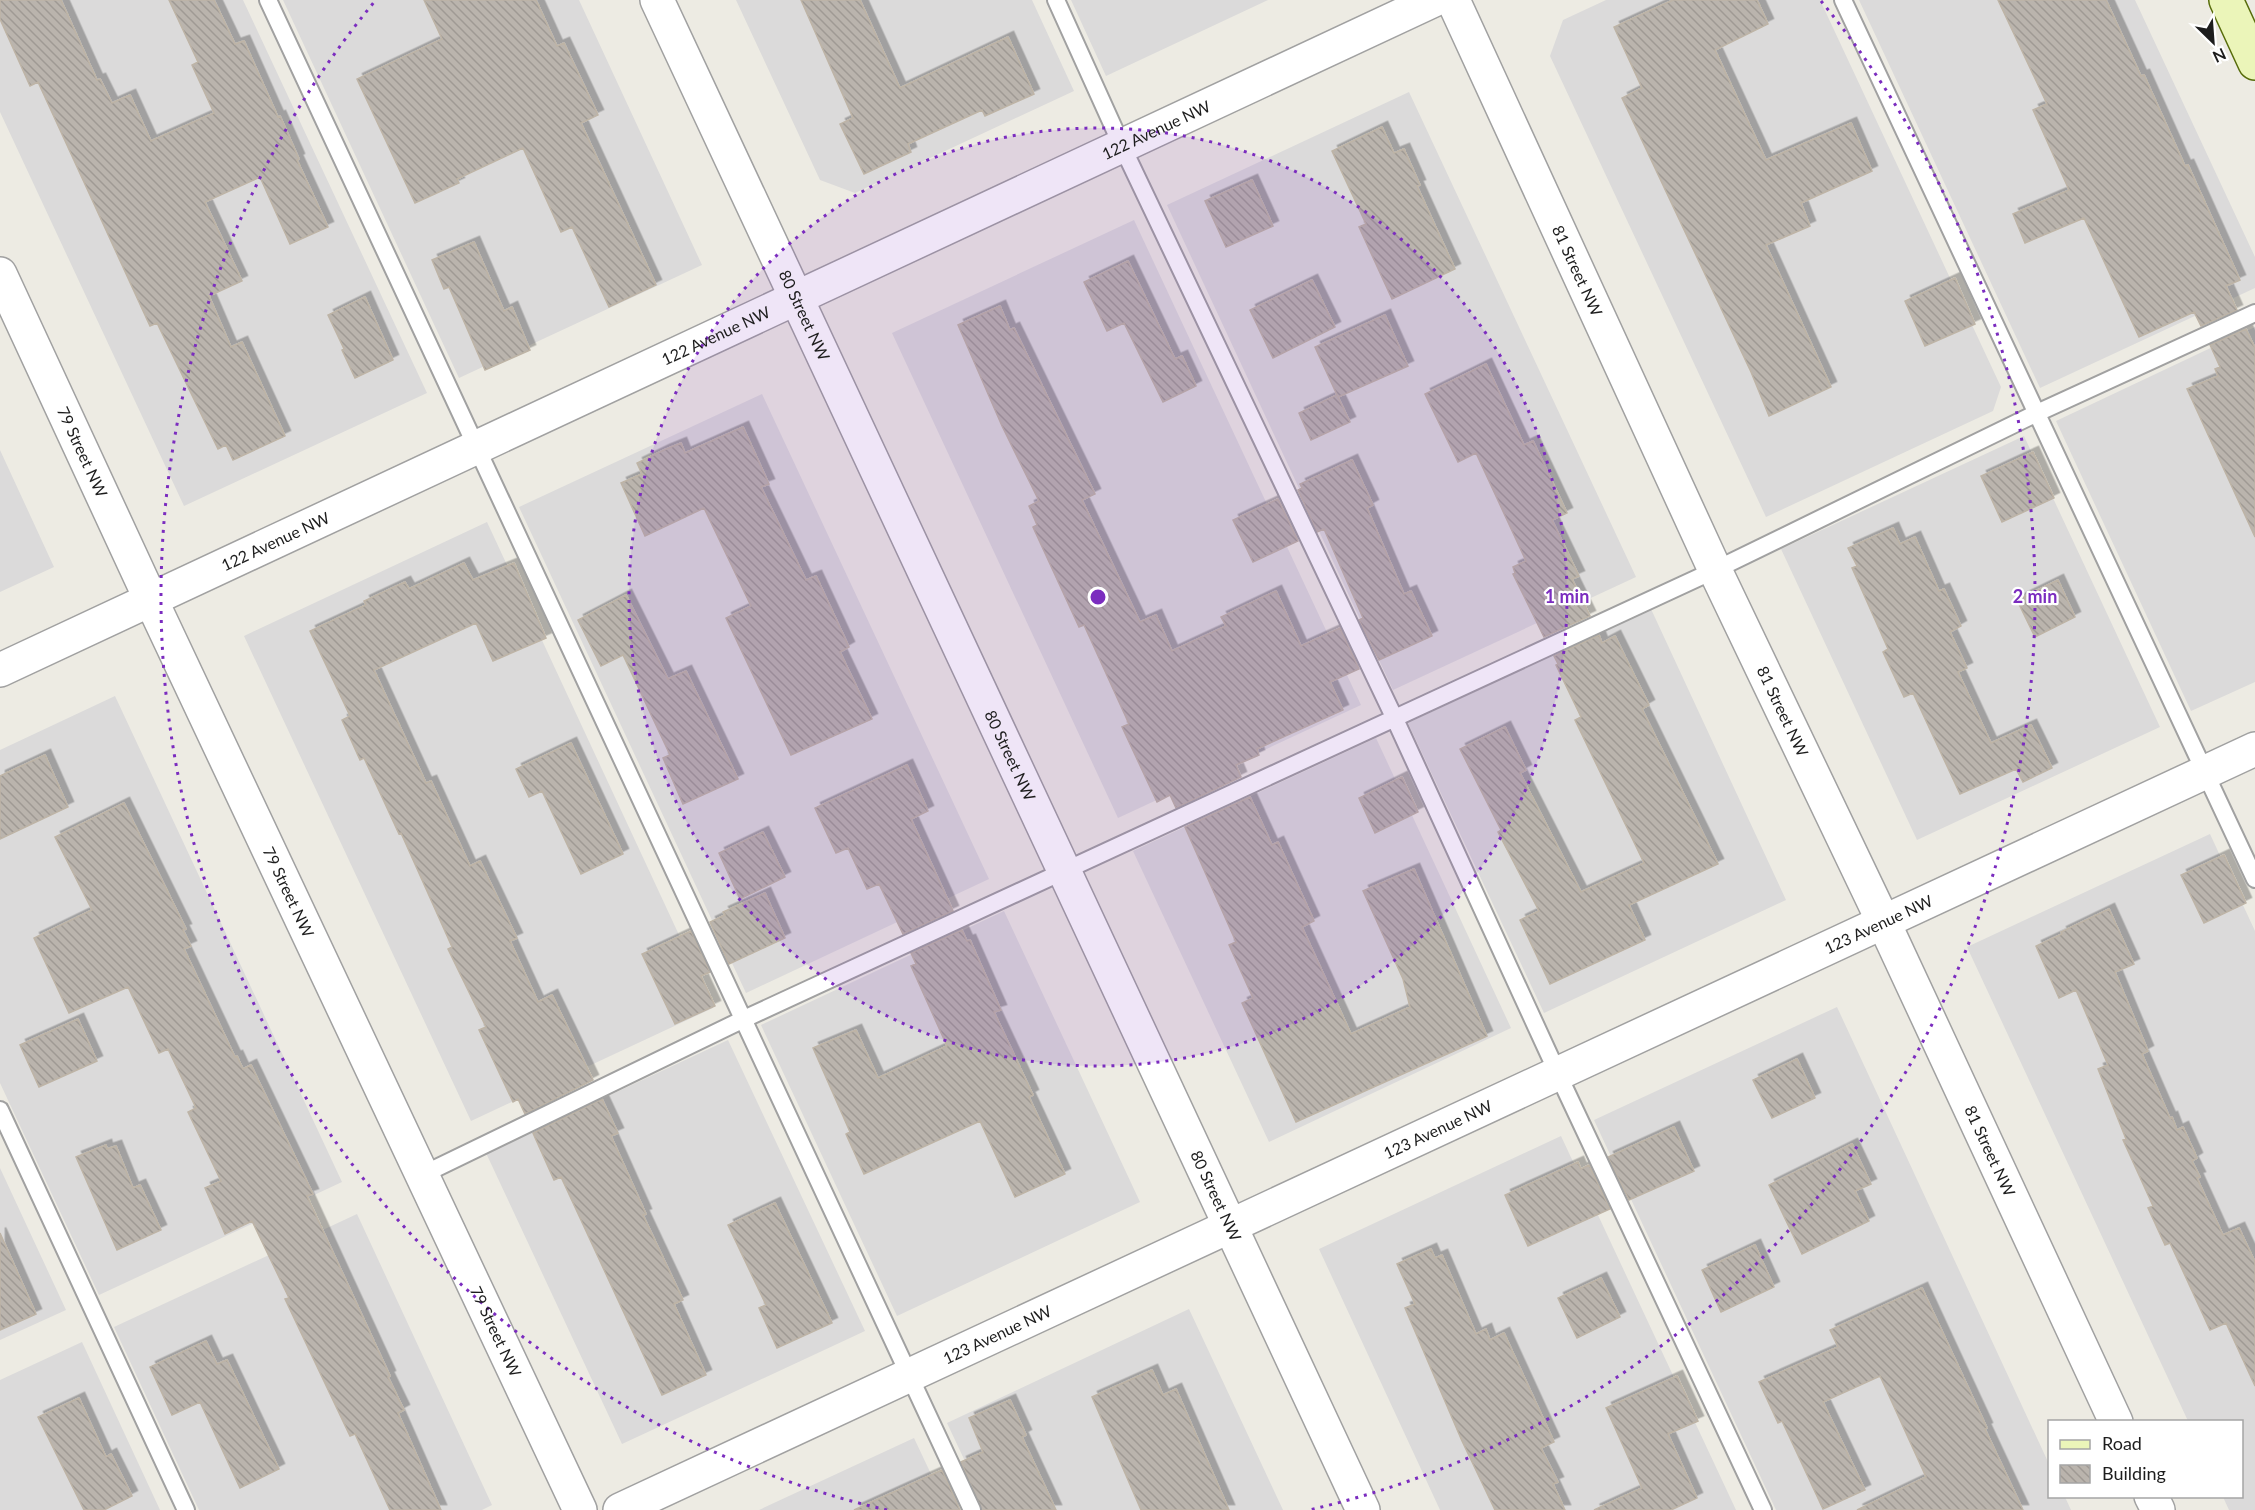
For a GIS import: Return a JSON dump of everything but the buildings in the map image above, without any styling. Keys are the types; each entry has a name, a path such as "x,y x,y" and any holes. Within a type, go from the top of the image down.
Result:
{"main road":[{"path":"2226,0 2255,63"}],"street":[{"name":"80 Street NW","path":"657,0 1363,1510"},
{"name":"122 Avenue NW","path":"0,670 1434,0"},
{"name":"81 Street NW","path":"1453,0 1715,570 1884,923 2115,1420"},
{"name":"79 Street NW","path":"0,274 580,1510"},
{"name":"123 Avenue NW","path":"620,1510 2255,749"}],"lane":[{"path":"268,0 972,1510"},
{"path":"1056,0 1122,146 1394,717 1558,1074 1763,1510"},
{"path":"1843,0 2255,879"},
{"path":"422,1175 744,1019 1715,570 2036,414 2255,313"},
{"path":"0,1110 186,1510"}],"shaded area":[{"path":"0,0 243,0 427,393 184,506 0,112"},
{"path":"283,0 579,0 702,265 459,378"},
{"path":"736,0 1032,0 1074,91 855,193 820,180"},
{"path":"1071,0 1268,0 1106,76"},
{"path":"1606,0 1820,0 2001,387 1993,411 1766,517 1550,56 1563,20"},
{"path":"1859,0 2135,0 2255,257 2255,288 2040,388"},
{"path":"1409,92 1636,577 1393,690 1167,205"},
{"path":"1134,220 1361,705 1118,818 892,333"},
{"path":"2255,327 2255,682 2191,711 2056,421"},
{"path":"762,394 989,879 746,993 519,507"},
{"path":"2024,436 2160,727 1917,840 1781,549"},
{"path":"0,450 54,567 0,592"},
{"path":"487,522 713,1008 471,1121 244,636"},
{"path":"1651,609 1786,900 1544,1013 1408,723"},
{"path":"115,696 342,1182 99,1295 0,1083 0,750"},
{"path":"1376,738 1511,1028 1269,1142 1133,851"},
{"path":"2210,834 2255,931 2255,1510 2229,1510 2223,1498 2243,1498 2243,1420 2188,1420 1967,947"},
{"path":"1004,911 1140,1202 897,1316 761,1025"},
{"path":"1837,1007 2048,1462 2048,1498 2065,1498 2071,1510 1776,1510 1594,1120"},
{"path":"728,1040 865,1331 622,1444 486,1153"},
{"path":"1561,1136 1736,1510 1440,1510 1319,1249"},
{"path":"0,1168 66,1310 0,1340"},
{"path":"357,1214 492,1505 482,1510 199,1510 114,1327"},
{"path":"1189,1309 1283,1510 988,1510 947,1423"},
{"path":"82,1342 160,1510 0,1510 0,1380"},
{"path":"914,1438 948,1510 759,1510"}]}
